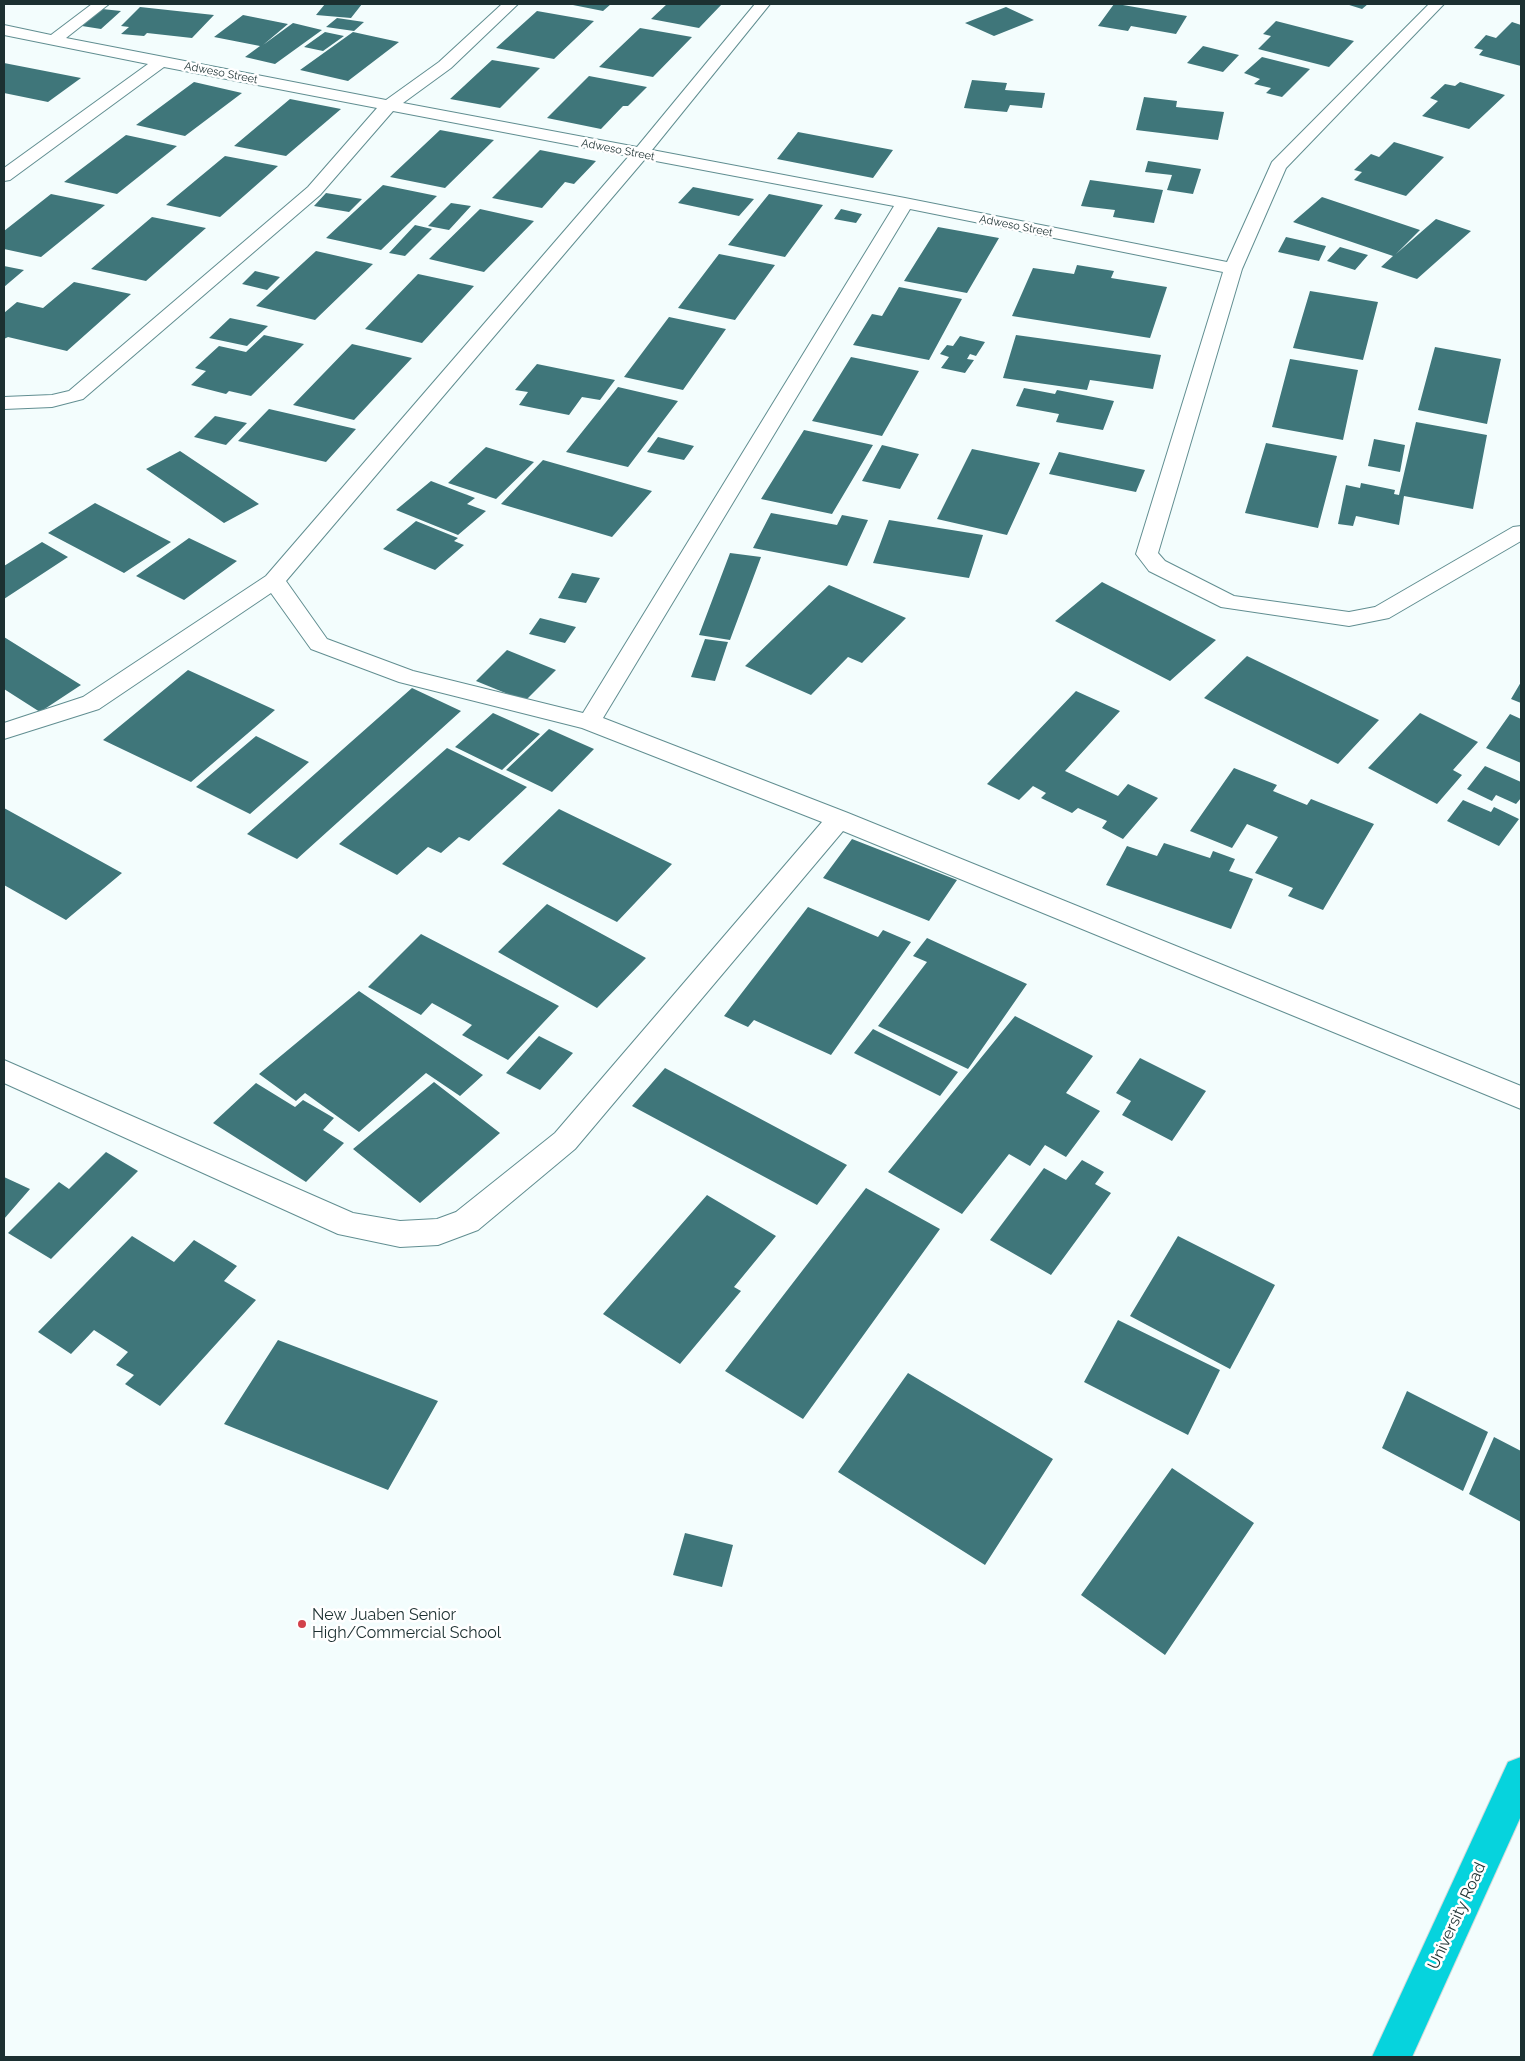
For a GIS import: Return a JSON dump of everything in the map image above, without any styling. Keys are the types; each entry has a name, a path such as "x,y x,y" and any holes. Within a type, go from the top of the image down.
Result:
{"highway":[{"name":"University Road","path":"1392,2057 1521,1775"}],"street":[{"path":"54,39 101,4"},
{"path":"4,403 52,401 76,396 314,191 388,106 446,65 511,4"},
{"path":"4,731 91,703 274,581 640,154 763,4"},
{"path":"1437,4 1278,166 1233,269 1147,554 1157,566 1229,602 1349,619 1381,613 1521,532"},
{"name":"Adweso Street","path":"4,30 388,106 905,203 1233,269"},
{"path":"4,176 161,62"},
{"path":"589,722 905,203"},
{"path":"274,581 318,644 407,677 589,722 839,819 1521,1098"},
{"path":"4,1071 349,1224 400,1234 438,1232 467,1221 564,1141 839,819"}],"building":[{"path":"325,4 362,4 351,18 316,15"},
{"path":"568,4 611,4 603,11"},
{"path":"667,4 722,4 699,28 651,19"},
{"path":"1114,4 1187,16 1176,34 1131,26 1128,31 1098,26"},
{"path":"1346,4 1368,4 1362,9"},
{"path":"140,7 214,15 192,38 147,33 144,36 121,34 129,27 121,26"},
{"path":"1006,7 1034,20 994,36 965,23"},
{"path":"102,9 121,11 101,29 82,26"},
{"path":"537,11 594,21 554,59 496,48"},
{"path":"243,15 288,24 263,45 293,23 322,30 275,64 245,57 260,46 214,37"},
{"path":"337,18 364,22 354,31 326,27"},
{"path":"1276,21 1354,41 1329,67 1258,49 1271,36 1263,34"},
{"path":"1512,22 1521,25 1521,66 1479,55 1483,50 1474,48 1486,35 1496,38"},
{"path":"640,28 692,37 653,77 599,67"},
{"path":"325,32 344,36 323,51 304,47"},
{"path":"353,32 399,42 348,81 300,70"},
{"path":"1203,46 1239,55 1223,72 1187,63"},
{"path":"1262,57 1310,69 1282,97 1266,93 1271,88 1254,84 1260,79 1244,73"},
{"path":"492,60 540,68 500,108 450,99"},
{"path":"4,63 81,78 48,102 4,93"},
{"path":"589,76 647,87 628,106 623,106 601,129 547,118"},
{"path":"972,80 1007,83 1005,90 1045,93 1042,108 1010,105 1007,112 964,108"},
{"path":"194,82 242,93 185,136 136,125"},
{"path":"1460,82 1505,95 1469,129 1422,116 1438,101 1430,98 1445,84 1455,86"},
{"path":"1144,97 1177,101 1176,107 1224,112 1218,140 1136,130"},
{"path":"290,99 341,109 286,156 234,146"},
{"path":"440,130 494,140 445,188 390,177"},
{"path":"798,132 893,150 873,178 777,159"},
{"path":"126,135 177,146 117,194 64,182"},
{"path":"1394,142 1444,157 1406,196 1354,180 1362,172 1354,170 1371,154 1379,157"},
{"path":"540,150 596,161 574,184 565,182 542,208 492,198"},
{"path":"225,156 278,166 220,217 166,205"},
{"path":"1148,161 1201,169 1193,194 1167,190 1172,175 1145,172"},
{"path":"1090,180 1163,190 1154,223 1113,217 1115,210 1081,206"},
{"path":"383,185 437,196 381,250 326,238"},
{"path":"693,187 754,199 739,216 678,203"},
{"path":"326,193 362,199 349,212 314,206"},
{"path":"51,194 105,205 41,257 4,249 4,231"},
{"path":"769,194 823,205 785,257 728,245"},
{"path":"1322,197 1420,230 1396,254 1436,219 1471,231 1417,279 1381,267 1393,256 1293,222"},
{"path":"451,203 471,206 449,230 428,226"},
{"path":"480,209 534,221 484,272 429,259"},
{"path":"841,209 862,214 856,223 834,219"},
{"path":"152,217 206,228 146,281 91,269"},
{"path":"415,225 432,229 405,256 389,253"},
{"path":"938,227 999,238 967,293 904,281"},
{"path":"1286,237 1326,246 1319,261 1278,252"},
{"path":"1340,247 1368,255 1355,270 1327,261"},
{"path":"316,251 373,264 315,320 256,306"},
{"path":"719,254 775,265 735,320 678,308"},
{"path":"1077,265 1114,271 1111,278 1167,287 1150,338 1012,316 1033,268 1074,274"},
{"path":"4,266 24,270 4,287"},
{"path":"255,271 280,277 267,290 242,284"},
{"path":"418,274 474,286 422,343 365,329"},
{"path":"74,282 131,294 67,351 8,337 4,339 4,313 17,302 43,308"},
{"path":"899,287 962,299 929,360 853,345 872,314 882,316"},
{"path":"1310,291 1378,302 1363,360 1293,348"},
{"path":"669,317 726,329 683,390 624,377"},
{"path":"230,318 268,326 247,346 209,338"},
{"path":"264,335 304,344 251,396 229,391 226,394 191,385 206,371 195,368 219,346 246,352"},
{"path":"1016,335 1161,355 1153,389 1090,380 1087,390 1003,378"},
{"path":"960,336 985,342 976,356 970,354 967,359 974,360 965,373 941,368 949,357 940,354 947,345 953,346"},
{"path":"352,344 412,358 354,420 293,405"},
{"path":"1435,347 1501,359 1487,424 1418,410"},
{"path":"851,357 919,371 882,436 812,421"},
{"path":"1290,359 1358,370 1343,440 1272,427"},
{"path":"537,364 615,380 600,400 582,397 569,415 519,405 528,392 515,390"},
{"path":"618,387 678,401 628,467 566,452"},
{"path":"1024,388 1055,394 1057,390 1114,401 1103,430 1056,422 1059,414 1016,406"},
{"path":"269,409 356,429 326,462 238,441"},
{"path":"215,416 247,423 226,445 194,437"},
{"path":"1416,422 1487,435 1473,509 1404,496 1399,525 1356,516 1353,526 1338,524 1346,485 1360,488 1361,483 1395,490 1394,494 1399,495"},
{"path":"804,430 873,445 832,514 761,499"},
{"path":"658,437 694,446 684,460 647,452"},
{"path":"1374,439 1405,445 1400,472 1368,466"},
{"path":"1266,443 1337,456 1318,528 1245,513"},
{"path":"882,445 919,454 900,489 862,481"},
{"path":"486,447 534,462 496,499 448,483"},
{"path":"972,449 1040,463 1007,535 937,519"},
{"path":"180,451 259,504 224,523 146,469"},
{"path":"1059,452 1145,470 1136,492 1049,474"},
{"path":"543,460 652,491 612,537 501,504"},
{"path":"431,481 475,498 467,504 486,511 458,535 396,510"},
{"path":"95,503 171,542 124,573 48,533"},
{"path":"771,513 837,525 842,515 868,520 847,566 753,548"},
{"path":"889,520 983,535 969,578 873,563"},
{"path":"416,521 458,538 454,541 464,545 435,570 383,549"},
{"path":"189,538 237,561 184,600 136,576"},
{"path":"42,542 68,557 4,599 4,566"},
{"path":"730,553 761,557 730,640 699,635"},
{"path":"572,573 600,578 586,603 558,598"},
{"path":"1102,582 1216,640 1170,681 1055,621"},
{"path":"829,585 906,618 862,663 848,657 811,695 745,666"},
{"path":"540,618 576,627 565,643 529,634"},
{"path":"4,637 81,685 40,712 4,689"},
{"path":"705,639 728,642 715,681 691,677"},
{"path":"507,650 556,670 525,701 476,681"},
{"path":"1247,656 1379,720 1338,764 1204,698"},
{"path":"188,670 275,710 191,782 103,740"},
{"path":"1521,682 1521,703 1511,699"},
{"path":"412,688 461,711 297,859 247,834"},
{"path":"1076,691 1120,711 1065,771 1118,796 1128,784 1158,798 1123,839 1102,828 1107,821 1078,808 1072,813 1041,798 1046,793 1033,786 1019,800 987,784"},
{"path":"493,713 540,734 502,770 455,747"},
{"path":"1420,713 1478,742 1453,770 1462,775 1437,804 1368,768"},
{"path":"1510,714 1521,719 1521,763 1486,748"},
{"path":"549,729 594,749 552,792 506,770"},
{"path":"256,736 309,762 250,814 196,787"},
{"path":"447,748 527,787 469,841 459,837 441,853 428,847 397,875 339,844"},
{"path":"1485,766 1521,782 1521,798 1516,804 1496,795 1492,801 1467,789"},
{"path":"1234,768 1277,785 1273,791 1307,805 1311,799 1374,824 1323,910 1288,896 1293,888 1255,873 1278,837 1247,824 1232,848 1190,831"},
{"path":"1463,800 1491,812 1494,807 1519,819 1499,846 1447,821"},
{"path":"4,808 122,873 66,920 4,885"},
{"path":"559,809 672,864 617,922 502,864"},
{"path":"852,839 957,880 929,921 823,878"},
{"path":"1164,843 1210,858 1213,851 1235,859 1229,871 1253,879 1231,929 1106,885 1127,846 1157,856"},
{"path":"547,904 646,958 597,1008 498,952"},
{"path":"808,907 878,937 883,930 911,942 831,1055 754,1020 748,1027 724,1016"},
{"path":"421,934 559,1006 508,1060 462,1035 472,1025 432,1003 421,1015 368,987"},
{"path":"927,938 1027,984 968,1069 878,1026 927,962 913,956"},
{"path":"359,991 483,1075 460,1096 426,1073 359,1132 305,1093 296,1101 259,1074"},
{"path":"1015,1016 1093,1056 1066,1093 1100,1111 1066,1157 1045,1145 1030,1166 1009,1154 962,1214 888,1172"},
{"path":"873,1029 958,1072 940,1096 854,1053"},
{"path":"539,1036 573,1053 540,1090 506,1073"},
{"path":"1140,1058 1206,1091 1172,1141 1122,1115 1131,1101 1116,1093"},
{"path":"665,1068 847,1165 817,1205 632,1106"},
{"path":"434,1082 500,1133 420,1203 353,1149"},
{"path":"256,1083 295,1107 303,1100 334,1118 323,1130 344,1143 306,1182 213,1123"},
{"path":"106,1152 138,1171 51,1259 8,1233 59,1182 69,1189"},
{"path":"1082,1160 1104,1172 1095,1184 1111,1193 1051,1275 990,1240 1044,1168 1066,1180"},
{"path":"4,1177 30,1189 4,1219"},
{"path":"866,1188 940,1229 803,1419 725,1371"},
{"path":"707,1195 776,1236 734,1287 741,1291 680,1364 603,1314"},
{"path":"132,1236 174,1262 194,1240 237,1266 224,1281 256,1300 160,1406 125,1384 134,1375 116,1365 128,1352 94,1330 71,1354 38,1332"},
{"path":"1178,1236 1275,1285 1230,1369 1130,1316"},
{"path":"1118,1320 1220,1370 1188,1435 1084,1382"},
{"path":"278,1340 438,1401 388,1490 224,1424"},
{"path":"908,1373 1053,1459 985,1565 838,1472"},
{"path":"1407,1391 1488,1432 1463,1491 1382,1448"},
{"path":"1494,1437 1521,1451 1521,1522 1469,1494"},
{"path":"1172,1468 1254,1523 1165,1655 1081,1595"},
{"path":"685,1533 733,1545 722,1587 673,1575"}],"place":[{"name":"New Juaben Senior High/Commercial School","path":"302,1624"}]}
